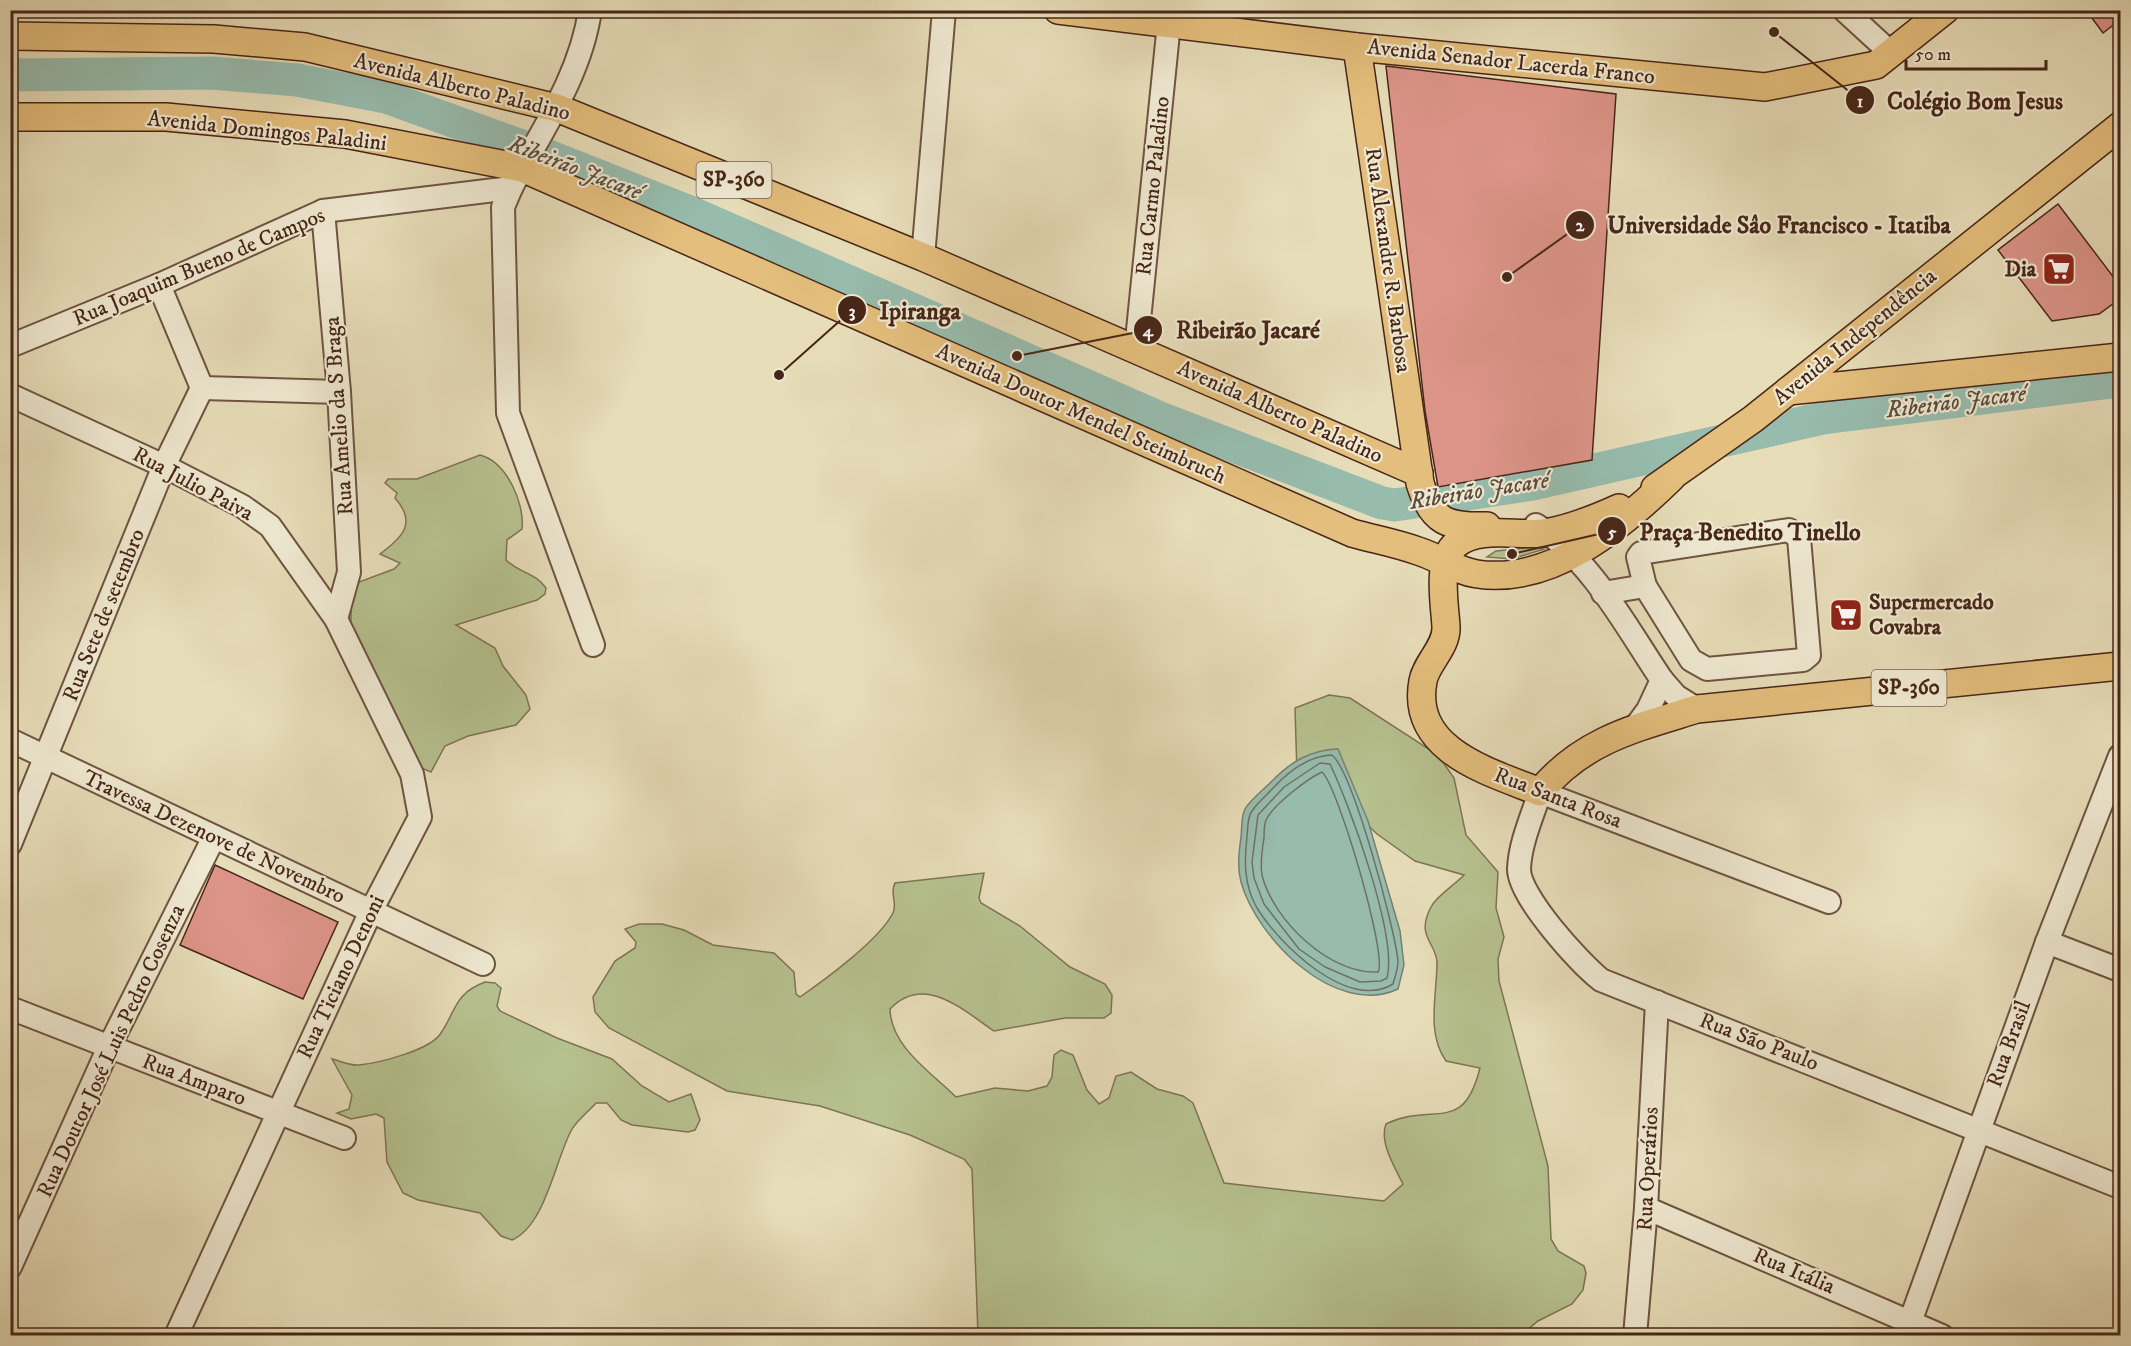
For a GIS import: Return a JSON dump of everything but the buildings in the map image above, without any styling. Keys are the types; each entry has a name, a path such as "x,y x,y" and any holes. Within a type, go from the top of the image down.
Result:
{"main road":[{"name":"Avenida Senador Lacerda Franco","path":"1066,11 1358,47 1765,87 1876,66 1945,10"},
{"name":"Avenida Alberto Paladino","path":"10,36 214,39 305,47 553,112 923,257 1420,478"},
{"name":"Rua Alexandre R. Barbosa","path":"1358,47 1420,478 1425,499 1437,515"},
{"name":"Avenida Domingos Paladini","path":"10,117 166,117 345,134 520,172"},
{"name":"Avenida Independência","path":"1671,478 1592,521 1481,535 1455,545 1446,563 1474,574 1491,575 1544,566 1571,554 1646,502 1671,478 1753,419 2121,126"},
{"name":"Avenida Doutor Mendel Steimbruch","path":"520,172 1352,533 1415,549 1446,563"},
{"path":"1788,391 2121,357"},
{"name":"Avenida Independência","path":"1437,515 1447,523 1458,527 1540,528"},
{"name":"Rua Santa Rosa","path":"1446,563 1446,633 1423,680 1423,711 1429,726 1441,744 1466,762 1540,792"},
{"name":"SP-360","path":"1540,792 1554,775 1580,753 1634,729 1697,709 2121,666"}],"street":[{"path":"590,10 587,31 553,112 503,207 508,413 593,645"},
{"path":"923,257 944,10"},
{"path":"1844,10 1892,54"},
{"name":"Rua Carmo Paladino","path":"1136,350 1169,23"},
{"name":"Rua Joaquim Bueno de Campos","path":"10,346 159,285 322,211 520,172"},
{"name":"Rua Amelio da S Braga","path":"322,211 339,392 349,572 336,619"},
{"path":"159,285 202,388 339,392"},
{"name":"Rua Sete de setembro","path":"10,844 164,466 202,388"},
{"name":"Rua Julio Paiva","path":"10,395 164,466 242,506 270,526 336,619"},
{"path":"1540,528 1571,554 1603,593 1662,680 1676,696 1697,709"},
{"path":"1789,530 1795,532 1800,538 1809,655 1803,660 1700,668 1691,660 1645,586 1637,561 1641,553 1789,530"},
{"path":"1603,593 1645,586"},
{"name":"Rua Ticiano Denoni","path":"176,1335 371,911 420,817 412,774 336,619"},
{"path":"1634,729 1648,710 1662,680"},
{"name":"Travessa Dezenove de Novembro","path":"10,740 483,964"},
{"name":"Rua Brasil","path":"1908,1328 2047,942 2121,756"},
{"name":"Rua Santa Rosa","path":"1540,792 1829,902"},
{"name":"Rua São Paulo","path":"1540,792 1521,848 1519,872 1554,933 1577,960 1601,980 2121,1187"},
{"name":"Rua Doutor José Luis Pedro Cosenza","path":"10,1267 109,1047 214,837"},
{"path":"2047,942 2121,970"},
{"name":"Rua Operários","path":"1635,1335 1646,1208 1657,1002"},
{"name":"Rua Amparo","path":"10,1008 344,1138"},
{"name":"Rua Itália","path":"1646,1208 1908,1328 1942,1335"}],"green space":[{"path":"480,455 490,459 506,475 517,496 520,508 522,529 507,540 506,560 537,579 546,588 545,594 537,600 456,625 495,648 503,666 526,695 530,709 516,725 468,736 445,746 431,772 414,765 351,626 351,601 359,582 394,569 400,563 380,554 401,535 406,522 402,507 395,498 397,493 385,483 388,479 417,479"},
{"path":"1535,547 1544,549 1512,559 1487,557 1496,551"},
{"path":"1329,695 1350,698 1438,755 1454,778 1466,835 1498,872 1496,908 1504,937 1498,959 1499,981 1548,1166 1551,1239 1558,1251 1584,1266 1586,1273 1583,1290 1572,1304 1538,1321 1521,1335 978,1335 972,1169 964,1159 910,1135 820,1106 727,1091 609,1028 595,1012 593,997 615,961 635,948 636,942 625,929 639,924 662,924 684,930 713,945 774,953 794,972 796,994 800,997 864,947 886,924 895,906 893,887 895,883 984,873 979,898 981,903 1020,926 1070,967 1105,984 1112,995 1111,1013 1104,1018 1065,1018 994,1031 956,1005 943,999 916,994 903,999 890,1009 897,1035 914,1058 956,1097 995,1088 1028,1091 1047,1086 1052,1077 1054,1055 1061,1050 1073,1055 1087,1090 1099,1104 1109,1098 1116,1076 1131,1072 1157,1089 1183,1096 1193,1103 1224,1183 1384,1201 1403,1184 1386,1147 1384,1131 1386,1124 1403,1118 1455,1110 1465,1102 1473,1089 1480,1068 1446,1061 1440,1050 1434,1026 1437,963 1425,926 1434,903 1464,875 1415,861 1377,834 1350,808 1297,774 1295,708"},
{"path":"485,982 495,983 501,988 497,1006 500,1011 557,1038 612,1059 642,1086 669,1102 691,1094 700,1120 695,1130 688,1132 632,1125 621,1120 607,1103 596,1103 571,1131 548,1192 533,1221 523,1233 512,1240 501,1236 480,1213 418,1200 403,1193 387,1162 384,1118 376,1114 351,1119 337,1113 349,1109 352,1095 332,1059 353,1065 368,1064 404,1055 427,1045 441,1033 462,997"}],"water":[{"path":"1338,749 1368,821 1400,931 1404,965 1398,989 1374,995 1350,993 1325,983 1302,968 1281,949 1264,927 1250,904 1240,876 1242,819 1247,806 1293,763 1318,752"}],"waterway":[{"name":"Ribeirão Jacaré","path":"10,75 212,73 297,80 386,97 541,153 690,212 1165,420 1382,503 1395,505 1533,484 1823,418 2120,381"}],"place":[{"name":"Colégio Bom Jesus","path":"1774,32"},
{"name":"Dia","path":"2059,269"},
{"name":"Universidade Sâo Francisco - Itatiba","path":"1507,277"},
{"name":"Ribeirão Jacaré","path":"1017,356"},
{"name":"Ipiranga","path":"779,375"},
{"name":"Praça Benedito Tinello","path":"1512,554"},
{"name":"Supermercado Covabra","path":"1846,615"}]}
